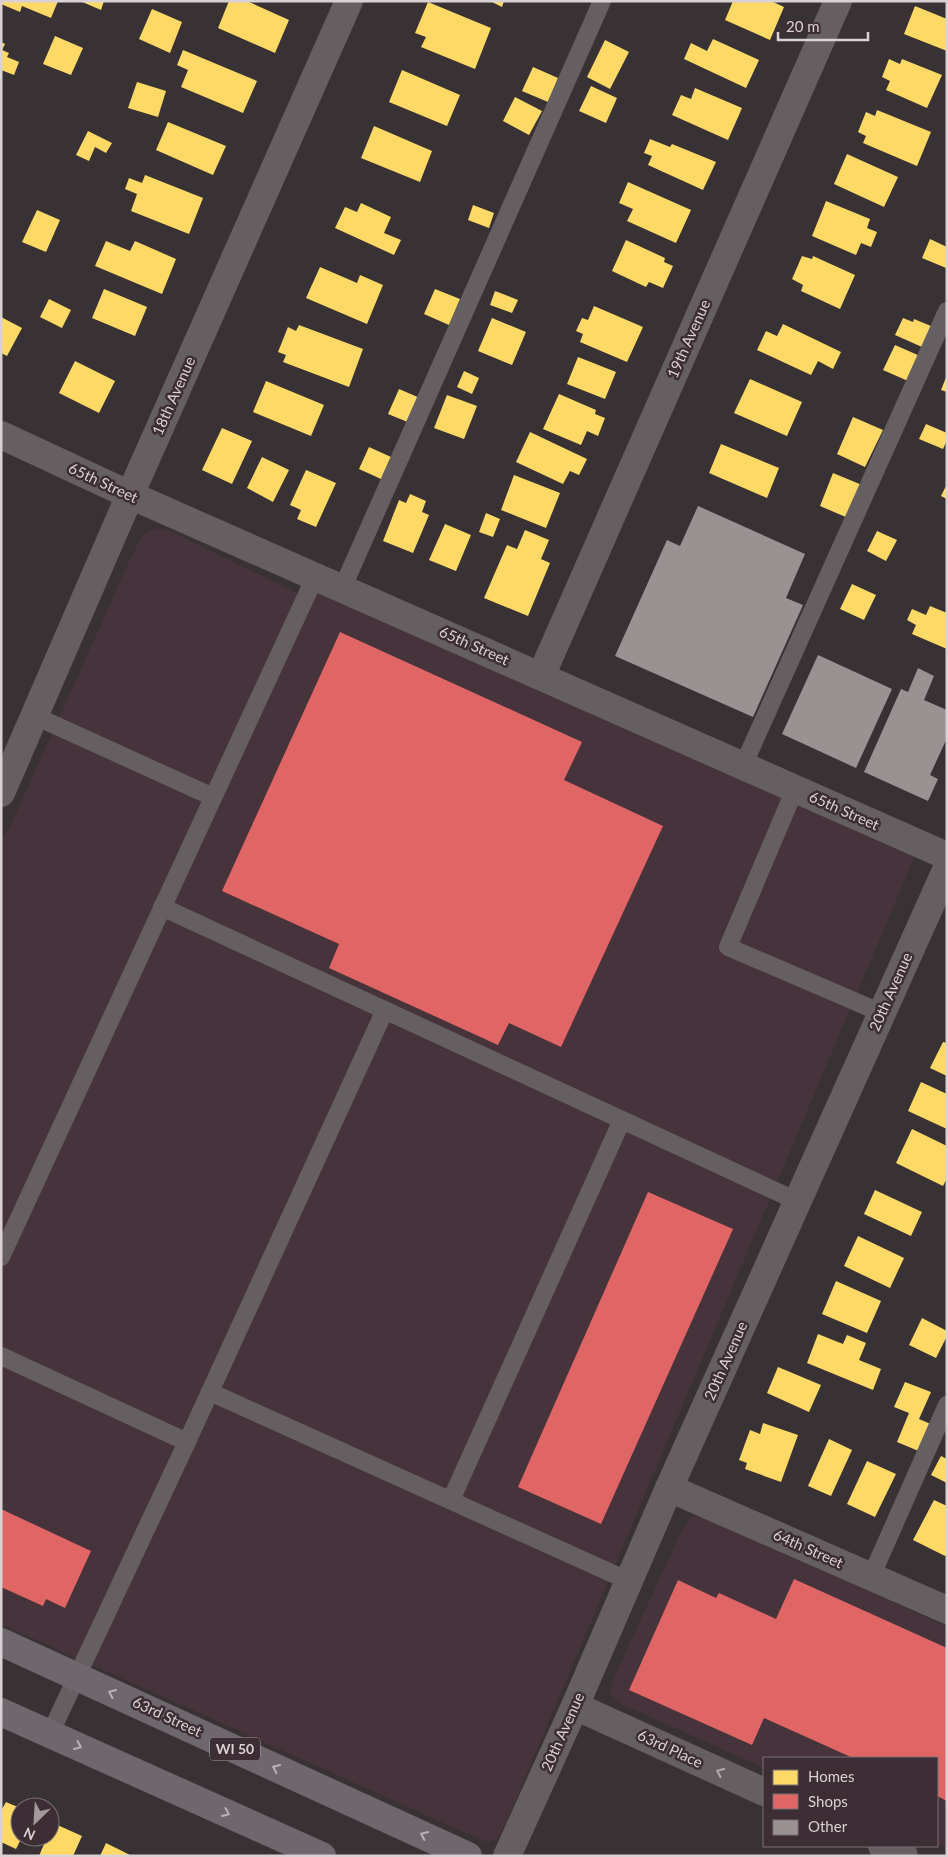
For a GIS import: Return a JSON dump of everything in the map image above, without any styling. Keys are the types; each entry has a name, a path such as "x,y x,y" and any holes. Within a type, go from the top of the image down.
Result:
{"main road":[{"name":"63rd Street","path":"1,1642 468,1856"},
{"path":"1,1712 322,1856"}],"street":[{"name":"18th Avenue","path":"1,792 130,495 349,1"},
{"name":"19th Avenue","path":"541,676 838,1"},
{"name":"65th Street","path":"1,435 130,495 947,856"},
{"name":"20th Avenue","path":"507,1856 575,1706 669,1488 947,868"},
{"name":"64th Street","path":"669,1488 947,1610"},
{"name":"63rd Place","path":"575,1706 763,1792"},
{"path":"884,1847 904,1856"}],"lane":[{"path":"342,589 602,1"},
{"path":"742,766 947,310"},
{"path":"1,1257 315,577"},
{"path":"35,716 213,797"},
{"path":"795,789 728,947 882,1012"},
{"path":"162,907 798,1201"},
{"path":"50,1734 187,1442 385,1010"},
{"path":"451,1500 622,1120"},
{"path":"1,1356 187,1442"},
{"path":"210,1392 629,1581"},
{"path":"871,1577 947,1405"}],"shaded area":[{"path":"157,528 170,531 297,593 307,573 920,844 506,1823 497,1839 486,1842 1,1624 1,841 11,825 133,553 143,535"},
{"path":"699,1513 947,1627 947,1849 938,1845 938,1757 763,1757 763,1768 617,1702 610,1692 612,1682 681,1532 690,1517"}],"building: Homes":[{"path":"1,1 58,1 51,18 22,6 20,12 1,4"},
{"path":"80,1 104,1 101,10"},
{"path":"229,1 247,1 289,20 275,53 218,28"},
{"path":"490,1 504,1 502,7"},
{"path":"733,1 771,1 784,7 770,40 725,20"},
{"path":"428,2 491,28 475,69 421,47 426,37 415,33"},
{"path":"915,6 947,19 947,51 904,34"},
{"path":"152,9 182,22 170,53 139,39"},
{"path":"55,36 83,48 71,75 43,64"},
{"path":"713,39 759,60 746,88 684,59 691,43 707,51"},
{"path":"605,40 629,52 610,89 587,77"},
{"path":"1,42 5,44 2,50 9,53 7,57 19,62 14,75 1,70"},
{"path":"183,50 257,81 243,113 181,87 188,70 177,65"},
{"path":"889,59 900,64 902,59 942,75 927,108 886,90 890,81 882,77"},
{"path":"533,67 558,78 548,102 522,91"},
{"path":"402,70 460,95 447,126 389,102"},
{"path":"137,82 166,91 158,117 128,108"},
{"path":"591,86 617,98 606,123 579,111"},
{"path":"695,88 742,108 728,140 672,115 681,95 691,99"},
{"path":"515,97 542,111 529,135 503,121"},
{"path":"877,110 931,132 917,166 863,143 866,136 858,132 866,112 875,116"},
{"path":"168,122 226,146 213,175 156,150"},
{"path":"374,126 432,151 420,182 361,158"},
{"path":"88,131 112,143 106,153 95,147 89,161 76,155"},
{"path":"650,139 670,147 672,144 716,162 703,190 648,165 652,156 644,153"},
{"path":"847,154 898,177 884,207 834,184"},
{"path":"145,175 203,198 189,234 131,211 137,194 125,189 129,178 142,183"},
{"path":"628,182 691,210 676,243 627,221 633,209 619,203"},
{"path":"826,201 870,219 867,228 877,232 871,247 861,243 856,255 812,236"},
{"path":"361,203 391,217 384,233 401,240 394,255 335,228 345,207 357,212"},
{"path":"473,205 494,213 489,228 468,220"},
{"path":"37,210 60,220 46,252 22,242"},
{"path":"930,239 947,247 946,268 922,258"},
{"path":"626,240 665,258 664,262 673,266 663,288 649,282 646,287 612,271"},
{"path":"106,241 130,251 135,241 176,259 162,294 95,266"},
{"path":"802,256 812,259 813,256 855,275 840,309 801,291 803,285 792,279"},
{"path":"320,267 357,283 360,275 383,285 367,324 306,298"},
{"path":"104,289 147,307 135,336 92,318"},
{"path":"435,289 460,299 449,325 424,314"},
{"path":"495,291 518,300 512,313 490,305"},
{"path":"49,299 71,310 62,328 40,317"},
{"path":"594,306 643,327 627,362 580,342 583,334 576,331 582,318 588,320"},
{"path":"1,317 22,328 7,356 1,353"},
{"path":"492,318 526,332 512,365 478,351"},
{"path":"903,318 913,322 914,319 931,326 922,347 895,335"},
{"path":"783,324 841,352 833,369 818,361 811,375 757,350 766,331 777,336"},
{"path":"299,325 363,349 349,387 283,362 286,355 278,352 288,327 296,331"},
{"path":"895,345 920,356 908,381 883,370"},
{"path":"578,357 616,372 605,399 567,384"},
{"path":"75,361 115,381 99,413 59,393"},
{"path":"464,371 479,378 472,394 457,387"},
{"path":"947,375 947,392 941,390"},
{"path":"750,379 802,402 787,436 734,413"},
{"path":"266,381 324,405 311,436 253,412"},
{"path":"399,389 420,398 410,423 388,414"},
{"path":"559,394 596,410 595,414 605,418 598,436 587,431 581,445 543,429"},
{"path":"447,395 477,406 464,439 434,428"},
{"path":"853,417 883,430 865,467 837,454"},
{"path":"926,424 947,433 947,440 943,449 919,439"},
{"path":"222,428 252,441 232,484 202,470"},
{"path":"530,432 587,459 579,475 570,471 563,484 516,462"},
{"path":"721,444 779,468 767,498 709,473"},
{"path":"369,447 391,457 381,479 359,469"},
{"path":"262,457 289,470 273,502 247,488"},
{"path":"306,470 336,483 316,527 297,519 301,510 290,505"},
{"path":"833,473 862,485 848,518 820,506"},
{"path":"514,475 560,493 546,528 501,510"},
{"path":"947,484 947,499 941,496"},
{"path":"410,494 426,501 422,512 429,515 413,553 383,541 399,500 406,503"},
{"path":"486,513 500,519 493,537 479,532"},
{"path":"445,524 471,535 456,571 429,560"},
{"path":"525,530 549,540 541,559 550,563 528,616 484,598 507,545 517,549"},
{"path":"877,531 897,540 886,561 867,551"},
{"path":"852,584 876,595 864,620 840,609"},
{"path":"930,606 947,613 947,649 912,634 916,625 907,620 912,609 926,615"},
{"path":"943,1042 947,1043 947,1076 930,1068"},
{"path":"921,1082 947,1094 947,1129 908,1111"},
{"path":"912,1129 947,1146 947,1178 943,1186 896,1163"},
{"path":"875,1190 922,1212 911,1236 864,1214"},
{"path":"858,1236 904,1258 890,1288 844,1266"},
{"path":"836,1281 881,1301 867,1333 822,1314"},
{"path":"922,1318 947,1331 947,1336 936,1358 909,1345"},
{"path":"818,1334 843,1344 847,1335 866,1343 859,1360 881,1369 873,1390 807,1363"},
{"path":"778,1367 821,1385 809,1412 767,1393"},
{"path":"905,1382 931,1392 919,1419 933,1425 921,1452 897,1442 909,1413 894,1407"},
{"path":"763,1423 798,1435 781,1482 745,1469 747,1463 739,1460 750,1430 760,1434"},
{"path":"829,1439 852,1450 831,1496 808,1486"},
{"path":"941,1456 947,1459 947,1483 931,1475"},
{"path":"867,1461 896,1474 875,1517 847,1504"},
{"path":"934,1500 947,1506 947,1553 945,1556 913,1540"},
{"path":"6,1802 10,1804 10,1846 1,1842 1,1811"},
{"path":"60,1826 82,1836 73,1856 39,1856 43,1847 60,1847"},
{"path":"106,1843 132,1856 100,1856"}],"building: Shops":[{"path":"340,632 582,742 564,780 663,826 561,1047 509,1023 498,1045 329,968 339,944 222,891"},
{"path":"648,1192 733,1229 601,1524 518,1487"},
{"path":"1,1509 91,1551 65,1608 46,1599 43,1606 1,1587"},
{"path":"794,1579 947,1648 947,1801 938,1796 938,1757 851,1757 764,1718 752,1745 629,1690 678,1580 716,1598 719,1593 776,1619"}],"building: Other":[{"path":"698,506 805,554 786,598 803,605 753,717 615,656 667,540 680,546"},
{"path":"818,655 892,689 856,768 782,734"},
{"path":"918,668 934,676 924,700 947,710 947,738 930,775 938,779 928,801 864,772 901,689 908,692"}]}
